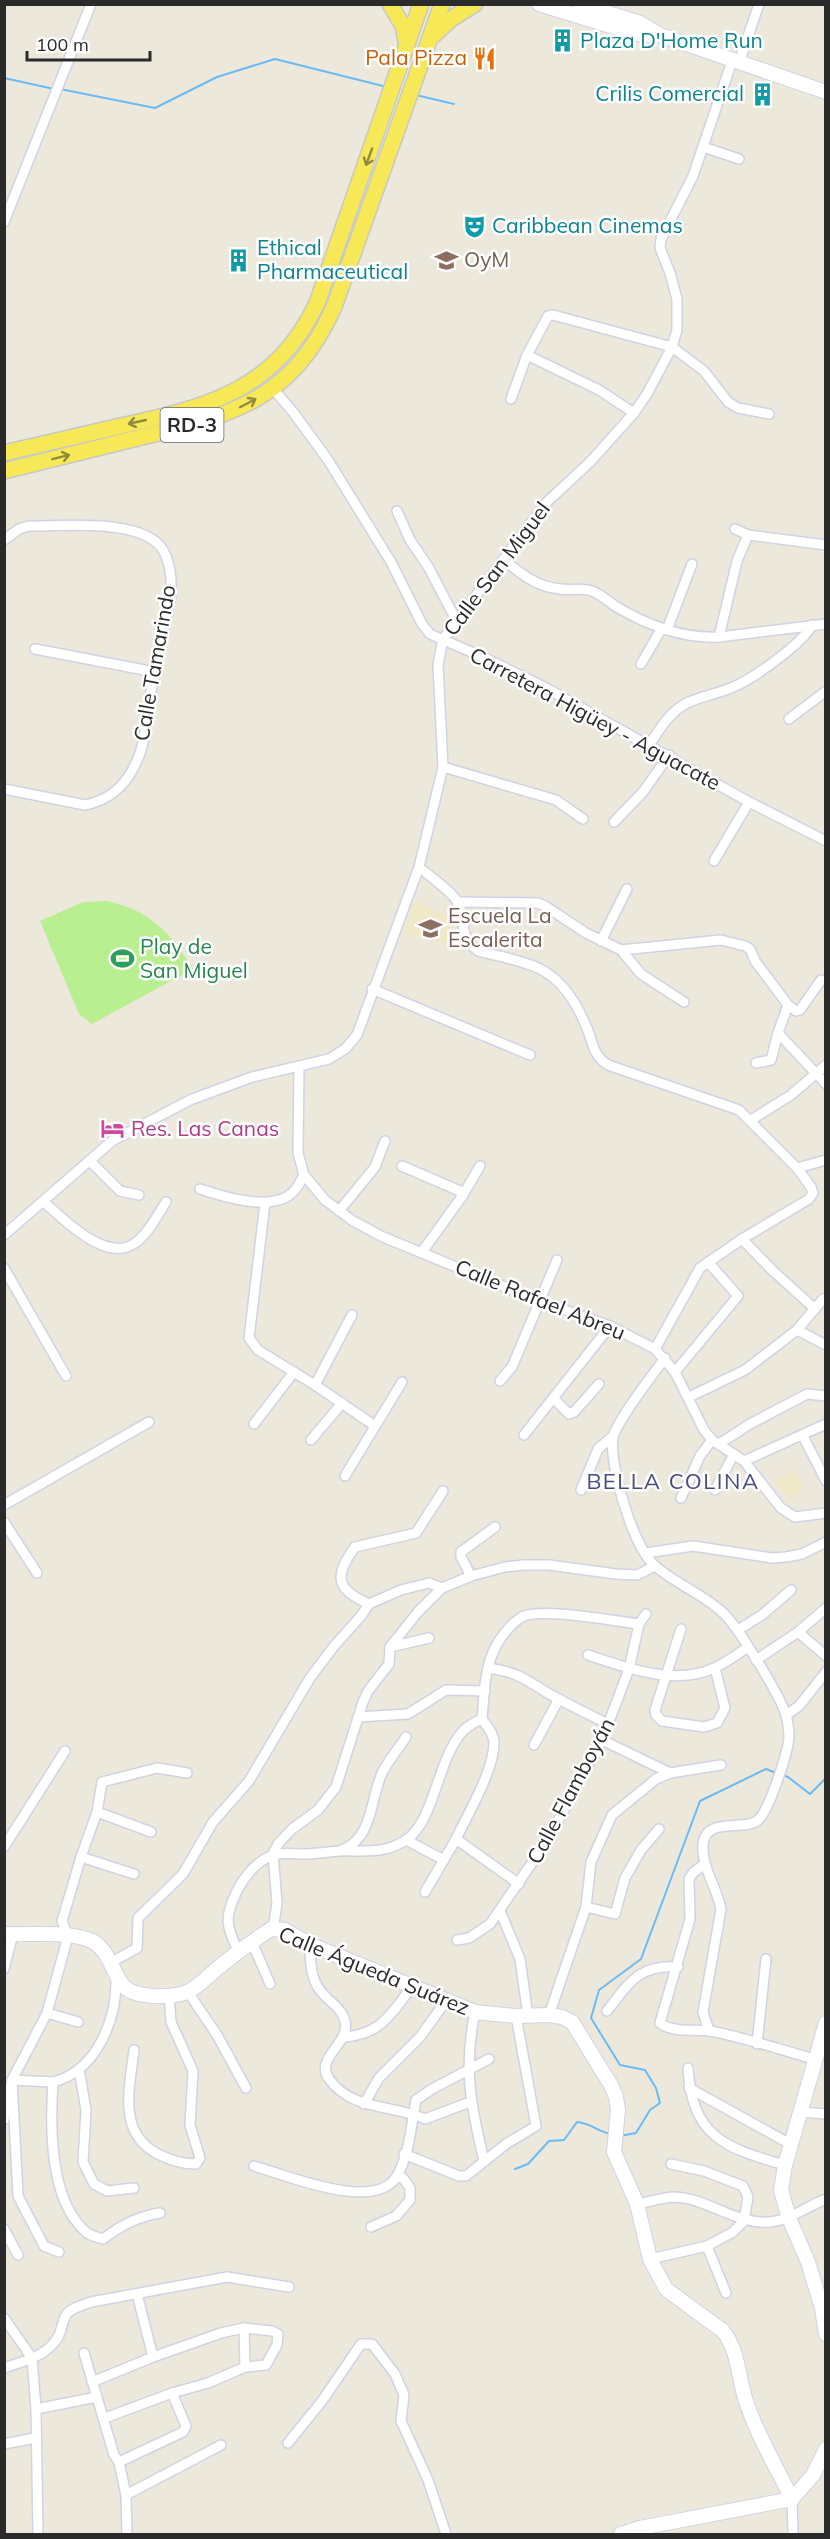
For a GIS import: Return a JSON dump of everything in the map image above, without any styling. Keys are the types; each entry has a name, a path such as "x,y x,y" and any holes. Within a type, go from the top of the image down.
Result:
{"main road":[{"path":"390,4 403,26 407,47"},
{"name":"RD-3","path":"4,453 203,406 263,375 278,360 313,311 396,81 421,4"},
{"name":"RD-3","path":"4,471 213,419 240,408 273,389 291,373 325,326 413,90 442,4"},
{"path":"430,39 451,19 475,4"}],"street":[{"path":"4,222 91,4"},
{"path":"539,4 637,33 660,35"},
{"path":"580,4 640,24 660,35 825,92"},
{"name":"Calle San Miguel","path":"4,1234 44,1202 112,1141 190,1100 252,1077 329,1059 345,1049 357,1035 372,989 419,867 444,767 438,665 442,639 547,502 590,462 634,413 672,347 677,330 677,299 660,248 661,239 693,176 759,4"},
{"path":"703,147 739,159"},
{"path":"512,399 527,355 548,316 553,315 672,347 704,371 728,402 738,408 769,414"},
{"path":"527,355 599,390 634,413"},
{"name":"Carretera Higüey - Aguacate","path":"273,389 328,460 391,562 422,624 430,634 546,688 669,755 749,802 825,841"},
{"path":"397,510 410,540 429,568 456,620"},
{"name":"Calle Tamarindo","path":"4,540 19,529 29,526 130,529 148,537 162,549 172,579 171,596 143,741 136,765 126,781 109,796 97,803 85,805 4,789"},
{"path":"735,529 748,535 822,544 825,555"},
{"path":"719,637 737,561 748,535"},
{"path":"504,560 534,582 556,589 583,589 594,592 633,615 665,629 703,638 825,624"},
{"path":"641,664 665,629 692,564"},
{"path":"649,745 666,718 698,699 736,686 801,641 812,625"},
{"path":"35,649 155,672"},
{"path":"789,719 825,691"},
{"path":"614,822 643,792 669,755"},
{"path":"444,767 556,800 583,819"},
{"path":"714,861 749,802"},
{"path":"419,867 458,902 462,928 472,946 478,951 541,969 570,996 589,1032 593,1051 601,1060 608,1065 739,1110 797,1168 811,1187 813,1193 809,1199 742,1239 700,1268 654,1349"},
{"path":"601,941 627,889"},
{"path":"458,902 538,903 601,941 621,950 641,974 684,1002"},
{"path":"621,950 721,940 745,946 750,949 755,961 788,1005 796,1011 800,1010 821,980"},
{"path":"372,989 530,1055"},
{"path":"756,1064 771,1060 788,1005"},
{"path":"778,1033 825,1084"},
{"path":"751,1120 791,1095 825,1065"},
{"name":"Calle Rafael Abreu","path":"299,1067 298,1153 304,1175 325,1200 373,1232 539,1301 610,1326 654,1349 675,1372 704,1430 715,1442 744,1461 788,1515 803,1517 825,1513"},
{"path":"339,1211 375,1167 385,1141"},
{"path":"797,1168 825,1160"},
{"path":"90,1161 120,1191 139,1195"},
{"path":"402,1166 459,1190 463,1195"},
{"path":"422,1252 463,1195 480,1166"},
{"path":"200,1189 223,1197 265,1203 287,1196 294,1191 304,1175"},
{"path":"44,1202 79,1234 118,1249 128,1248 143,1237 166,1202"},
{"path":"265,1203 249,1338 258,1350 375,1426"},
{"path":"742,1239 814,1309"},
{"path":"500,1381 512,1367 557,1260"},
{"path":"675,1372 738,1296 708,1262"},
{"path":"4,1268 66,1376"},
{"path":"689,1397 746,1370 796,1330 824,1300"},
{"path":"315,1385 352,1315"},
{"path":"524,1435 610,1326"},
{"path":"796,1330 825,1345"},
{"path":"581,1490 598,1449 613,1436 664,1358"},
{"path":"254,1424 294,1372"},
{"path":"345,1476 402,1382"},
{"path":"553,1398 569,1414 574,1412 599,1384"},
{"path":"681,1498 700,1456 715,1442 807,1394 825,1395"},
{"path":"311,1440 342,1403"},
{"path":"4,1506 148,1422"},
{"path":"744,1461 825,1424"},
{"path":"613,1436 614,1461 629,1522 636,1540 655,1566 720,1610 738,1630 786,1715 789,1737 777,1781 762,1815 750,1824 720,1827 709,1832 704,1842 704,1864 719,1895 721,1909 704,2012 710,2031"},
{"path":"803,1436 825,1480"},
{"path":"715,1490 734,1454"},
{"path":"369,1604 350,1596 342,1584 341,1571 348,1557 355,1547 416,1533 443,1491"},
{"path":"4,1522 38,1573"},
{"path":"471,1576 461,1557 461,1552 495,1527"},
{"path":"645,1554 693,1546 772,1558 802,1554 825,1542"},
{"path":"270,1929 274,1923 277,1903 273,1854 278,1844 292,1829 318,1810 336,1787 368,1691 389,1664 390,1647 418,1612 442,1588 471,1576 523,1565 549,1565 627,1575 637,1575 655,1566"},
{"path":"114,1966 137,1948 138,1918 183,1874 213,1822 249,1781 310,1678 369,1604 401,1590 429,1583 442,1588"},
{"path":"738,1630 791,1590"},
{"path":"756,1660 798,1632 825,1608"},
{"path":"425,1892 456,1839 485,1778 494,1744 493,1736 482,1719 485,1691 492,1655 500,1639 523,1617 532,1614 573,1616 639,1624"},
{"name":"Calle Flamboyán","path":"457,1940 469,1938 480,1932 500,1911 547,1841 602,1740 629,1669 639,1624 645,1614"},
{"path":"681,1629 655,1710 659,1719 710,1727 717,1723 725,1708 715,1668"},
{"path":"798,1632 825,1656"},
{"path":"390,1647 429,1638"},
{"path":"588,1655 629,1669 666,1675 685,1675 715,1668 748,1647"},
{"path":"489,1668 511,1671 526,1678 558,1699 608,1724"},
{"path":"786,1715 799,1706 825,1671"},
{"path":"358,1717 408,1714 446,1690 485,1691"},
{"path":"534,1745 558,1699"},
{"path":"238,1952 228,1930 227,1917 238,1887 257,1864 273,1854 340,1851 367,1853 406,1840 417,1829 426,1812 449,1753 462,1732 482,1719"},
{"path":"340,1851 353,1846 360,1838 368,1823 382,1773 405,1737"},
{"path":"602,1740 670,1773"},
{"path":"4,1847 65,1751"},
{"path":"549,2015 586,1907 591,1862 612,1815 632,1796 656,1779 670,1773 721,1765"},
{"path":"4,2120 12,2080 47,2013 68,1936 62,1921 97,1812 102,1782 157,1768 188,1773"},
{"path":"97,1812 151,1832"},
{"path":"586,1907 615,1914 625,1878 641,1850 659,1829"},
{"path":"456,1839 519,1884"},
{"path":"406,1840 444,1860"},
{"path":"81,1857 134,1874"},
{"path":"704,1864 693,1873 689,1880 690,1919 660,2023 663,2026 675,2028 710,2031 814,2059"},
{"path":"404,2154 459,2176 466,2176 506,2144 536,2126 522,2016 520,1959 500,1911"},
{"name":"Calle Águeda Suárez","path":"188,1992 270,1929 285,1930 309,1944 411,1988 475,2012 522,2016 549,2015 562,2017 572,2022 611,2085 618,2110 613,2142 618,2162 637,2204 650,2259 666,2289 723,2331 729,2339 739,2368 746,2401 792,2499"},
{"path":"4,1969 9,1934 68,1936 86,1939 94,1943 114,1966 120,1983 133,1994 188,1992 217,2035 246,2088"},
{"path":"252,1942 270,1984"},
{"path":"309,1944 312,1977 320,1990 342,2012 346,2023 345,2037 327,2061 326,2075 337,2090 364,2104 413,2114 425,2119 470,2102"},
{"path":"757,2044 766,1959"},
{"path":"12,2080 53,2082 64,2079 79,2069 95,2053 107,2030 117,1998 114,1966"},
{"path":"607,2011 635,1977 649,1969 678,1967"},
{"path":"345,2037 361,2036 375,2031 411,1988"},
{"path":"134,2050 128,2108 131,2123 138,2138 146,2147 168,2159 180,2163 196,2164 200,2158 190,2124 194,2071 171,2022 169,1994"},
{"path":"364,2104 379,2078 420,2037 446,2001"},
{"path":"475,2012 469,2040 468,2071 470,2102 484,2161"},
{"path":"47,2013 78,2022"},
{"path":"825,2024 785,2164 781,2190 789,2218 824,2308 825,2334"},
{"path":"254,2166 321,2186 369,2193 386,2187 396,2177 413,2128 416,2100 489,2059"},
{"path":"688,2068 689,2088 701,2122 713,2134 751,2155 785,2164"},
{"path":"79,2069 86,2110 83,2162 94,2184 107,2191 134,2188"},
{"path":"12,2080 18,2196 44,2246 59,2252"},
{"path":"53,2082 50,2129 62,2200 86,2233 103,2239 119,2226 146,2215 160,2213"},
{"path":"689,2088 792,2145"},
{"path":"800,2112 825,2114"},
{"path":"650,2259 707,2246 733,2232 744,2221 748,2197 742,2186 704,2171 672,2164"},
{"path":"371,2227 396,2216 410,2200 410,2188 403,2178 396,2177"},
{"path":"637,2204 674,2197 720,2209 744,2221 770,2222 789,2218 825,2199"},
{"path":"4,2229 18,2255"},
{"path":"707,2246 726,2293"},
{"path":"4,2368 32,2358 51,2346 63,2331 66,2314 91,2302 227,2277 289,2287"},
{"path":"137,2294 153,2357"},
{"path":"4,2318 32,2358 36,2409 38,2535"},
{"path":"244,2328 245,2367"},
{"path":"92,2382 153,2357 244,2328 272,2331 278,2334 277,2345 269,2363 245,2367 208,2383 172,2393 105,2418"},
{"path":"288,2443 322,2402 361,2344 372,2344 395,2374 404,2395 401,2421 428,2480 446,2535"},
{"path":"84,2353 105,2418 114,2455 119,2462 126,2495 128,2535"},
{"path":"119,2462 183,2432 186,2426 172,2393"},
{"path":"36,2409 97,2397"},
{"path":"4,2444 35,2438"},
{"path":"126,2495 221,2445"},
{"path":"621,2535 640,2528 792,2499 822,2467 825,2449"},
{"path":"792,2499 793,2535"}],"shaded area":[{"name":"Escuela La Escalerita","path":"414,900 456,921 450,944 403,934"},
{"path":"793,1470 805,1488 789,1498 774,1482"}],"green space":[{"name":"Play de San Miguel","path":"105,901 120,904 146,916 176,944 193,969 92,1024 79,1014 40,921 83,902"}],"waterway":[{"path":"60,89 155,108 217,77 275,59 387,87"},
{"path":"4,78 54,89"},
{"path":"416,95 454,104"},
{"path":"620,2136 636,2133 650,2110 660,2103 656,2088 645,2070 620,2065 591,2018 599,1990 641,1959 700,1801 766,1769 776,1773"},
{"path":"781,1774 810,1794 826,1778"},
{"path":"515,2169 528,2164 549,2141 564,2140 577,2122 612,2134"}],"place":[{"name":"Plaza D'Home Run","path":"562,41"},
{"name":"Pala Pizza","path":"485,58"},
{"name":"Crilis Comercial","path":"762,94"},
{"name":"Caribbean Cinemas","path":"474,226"},
{"name":"Ethical Pharmaceutical","path":"239,260"},
{"name":"OyM","path":"446,260"},
{"name":"Escuela La Escalerita","path":"430,928"},
{"name":"Play de San Miguel","path":"122,959"},
{"name":"Res. Las Canas","path":"113,1129"}],"district":[{"name":"BELLA COLINA","path":"673,1481"}]}
